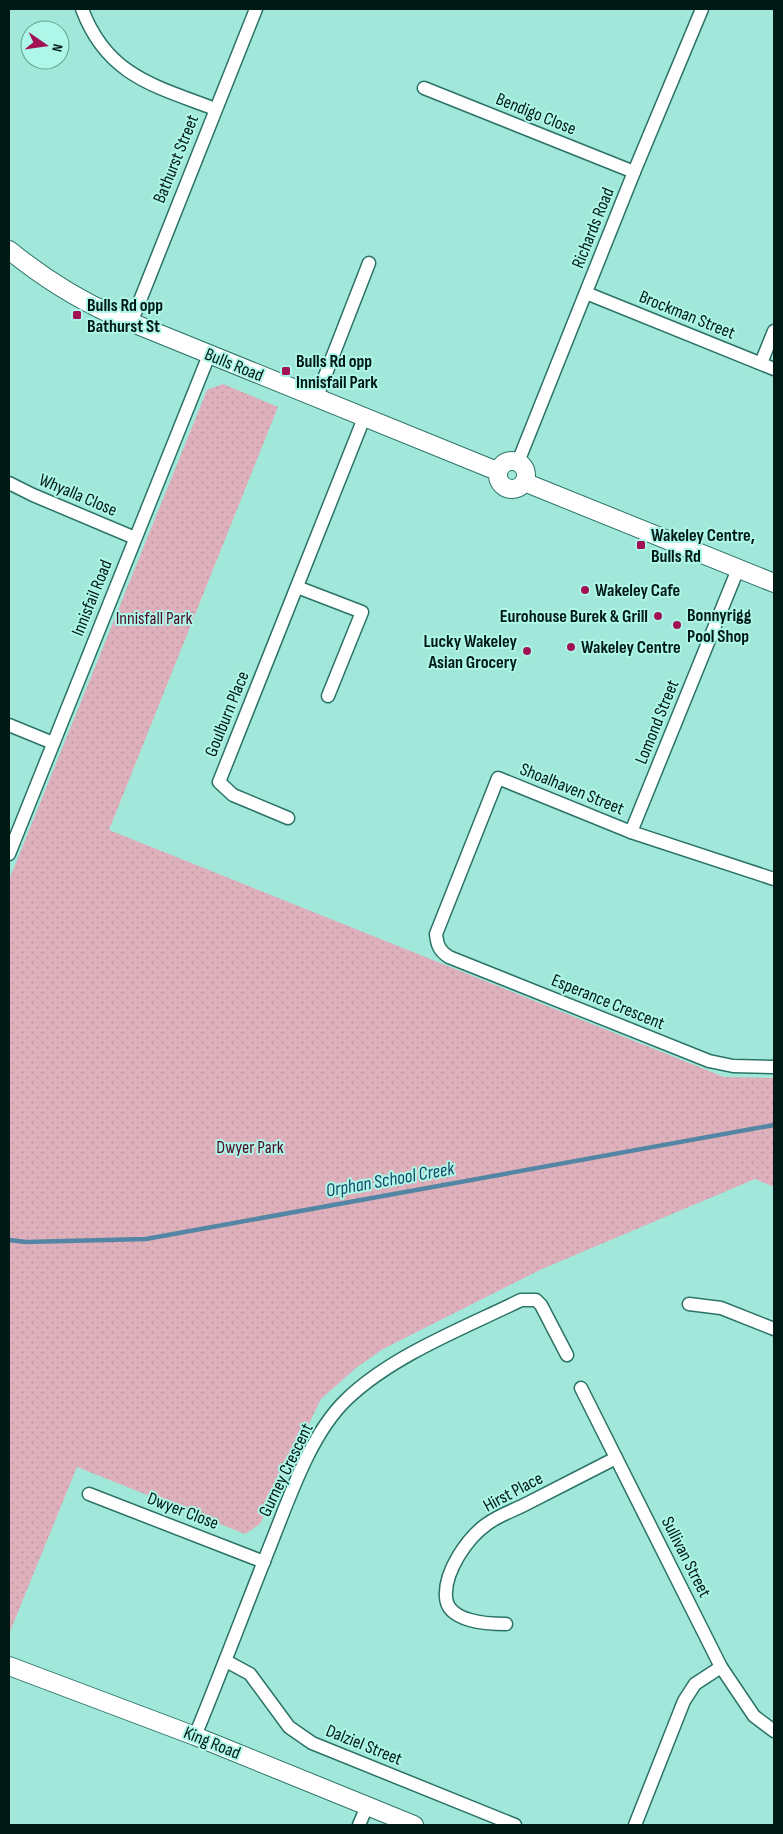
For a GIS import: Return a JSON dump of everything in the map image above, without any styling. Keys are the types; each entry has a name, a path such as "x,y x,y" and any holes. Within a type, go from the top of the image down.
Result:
{"street":[{"path":"82,9 103,50 123,68 147,82 215,110"},
{"name":"Bathurst Street","path":"131,323 256,9"},
{"name":"Richards Road","path":"518,462 634,172 702,9"},
{"name":"Bendigo Close","path":"424,88 634,172"},
{"name":"Bulls Road","path":"9,250 59,286 91,305 316,399 498,471"},
{"path":"316,399 369,263"},
{"name":"Brockman Street","path":"586,293 774,369"},
{"path":"761,364 774,331"},
{"name":"Innisfail Road","path":"9,854 209,355"},
{"name":"Goulburn Place","path":"288,818 233,795 219,782 364,418"},
{"path":"514,460 525,468 524,482 517,488 504,487 498,480 498,471 506,461 514,460"},
{"path":"524,482 774,583"},
{"name":"Whyalla Close","path":"9,483 135,538"},
{"name":"Lomond Street","path":"632,832 738,568"},
{"path":"296,587 362,612 328,696"},
{"path":"9,725 53,743"},
{"name":"Shoalhaven Street","path":"438,944 436,934 438,926 498,778 632,832 774,879"},
{"name":"Esperance Crescent","path":"438,944 441,950 449,957 708,1061 733,1066 774,1067"},
{"name":"Gurney Crescent","path":"194,1736 226,1661 292,1490 312,1446 345,1401 390,1365 520,1300 536,1300 541,1305 567,1355"},
{"path":"689,1304 721,1308 774,1329"},
{"name":"Sullivan Street","path":"581,1388 722,1667 754,1716 774,1731"},
{"name":"Hirst Place","path":"506,1624 472,1622 454,1613 446,1601 445,1587 453,1565 466,1544 487,1524 616,1458"},
{"name":"Dwyer Close","path":"89,1494 264,1562"},
{"name":"Dalziel Street","path":"226,1661 250,1674 289,1727 312,1743 515,1825"},
{"name":"King Road","path":"9,1666 194,1736 414,1825"},
{"path":"635,1825 684,1701 695,1684 722,1667"},
{"path":"359,1825 366,1806"}],"green space":[{"name":"Dwyer Park","path":"223,384 278,407 109,830 724,1077 774,1078 774,1187 755,1179 542,1269 383,1349 356,1368 321,1399 260,1524 245,1534 77,1467 9,1634 9,880 207,390"}],"waterway":[{"name":"Orphan School Creek","path":"9,1240 26,1242 146,1239 774,1125"}],"place":[{"name":"Bulls Rd opp Bathurst St","path":"77,315"},
{"name":"Bulls Rd opp Innisfail Park","path":"286,371"},
{"name":"Wakeley Centre, Bulls Rd","path":"641,545"},
{"name":"Wakeley Cafe","path":"585,590"},
{"name":"Eurohouse Burek & Grill","path":"658,616"},
{"name":"Bonnyrigg Pool Shop","path":"677,625"},
{"name":"Wakeley Centre","path":"571,647"},
{"name":"Lucky Wakeley Asian Grocery","path":"527,651"}],"park label":[{"name":"Innisfall Park","path":"154,618"}]}
